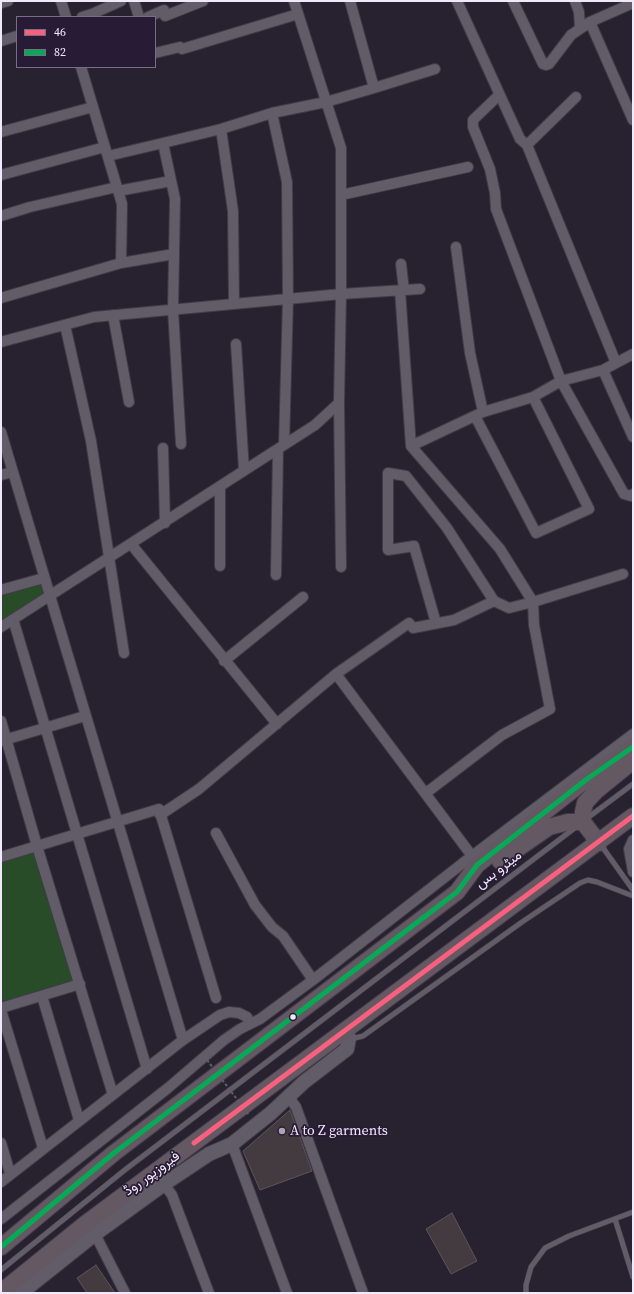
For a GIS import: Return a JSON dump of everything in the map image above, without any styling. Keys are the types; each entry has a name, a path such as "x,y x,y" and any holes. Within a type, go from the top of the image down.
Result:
{"main road":[{"path":"457,892 477,865 587,779 633,747"},
{"path":"599,843 583,822 583,812 589,798 633,761"},
{"name":"فیروزپور روڈ","path":"1,1292 85,1224 599,843 633,816"},
{"path":"1,1247 114,1153 457,892 544,829 560,823 583,822"}],"street":[{"path":"1,3 8,1"},
{"path":"61,1 66,16"},
{"path":"85,16 122,1"},
{"path":"134,1 139,16"},
{"path":"150,16 164,10 165,16 203,1"},
{"path":"294,1 340,148 341,294 339,403 341,567"},
{"path":"350,1 374,88"},
{"path":"457,1 520,139 527,145 616,363"},
{"path":"513,1 543,64 546,65 549,64 571,35 580,28 633,3"},
{"path":"575,1 579,12 580,28"},
{"path":"156,53 180,46 182,49 298,14"},
{"path":"590,22 633,120"},
{"path":"1,41 16,36"},
{"path":"81,68 122,204 121,264"},
{"path":"1,175 106,152 163,143 221,129 272,113 326,102 435,69"},
{"path":"499,95 473,120 473,127 490,169 495,193 496,209 561,381 624,494 631,496 633,494"},
{"path":"527,145 576,97"},
{"path":"1,132 93,106"},
{"path":"272,113 287,182 288,299 276,575"},
{"path":"221,129 233,211 234,304"},
{"path":"163,143 175,199 173,310 181,444"},
{"path":"341,195 468,167"},
{"path":"1,216 30,207 118,189 171,181"},
{"path":"456,247 479,414 536,533 589,509 533,397"},
{"path":"1,298 121,264 174,254"},
{"path":"401,264 411,446 500,549 533,602 534,625 550,709 502,735 426,793"},
{"path":"1,342 94,317 341,294 420,289"},
{"path":"113,316 129,402"},
{"path":"65,325 91,441 124,653"},
{"path":"236,344 244,470"},
{"path":"411,446 479,414 533,397 561,381 603,370 633,354"},
{"path":"603,370 633,437"},
{"path":"1,627 50,597 281,447 315,424 339,403"},
{"path":"1,432 182,1040"},
{"path":"163,448 165,523"},
{"path":"1,475 13,472"},
{"path":"436,623 414,546 388,550 388,473 406,476 447,528 494,601 509,608 623,574"},
{"path":"220,486 220,566"},
{"path":"131,544 224,661 277,724"},
{"path":"1,590 44,578"},
{"path":"224,661 303,597"},
{"path":"160,815 199,789 336,674 409,623 413,628 454,620 494,601"},
{"path":"13,619 146,1069"},
{"path":"336,674 472,856"},
{"path":"4,740 85,716"},
{"path":"1,721 4,740 113,1095"},
{"path":"1,1219 168,1088 209,1052 250,1024 260,1019 313,980 472,856 633,734"},
{"path":"1,857 78,835 159,809 216,998"},
{"path":"216,833 255,905 272,927 283,936 313,980"},
{"path":"633,840 629,849 633,872"},
{"path":"358,944 370,958"},
{"path":"43,1148 1,1009 80,984"},
{"path":"42,996 79,1120"},
{"path":"1,1182 10,1173 113,1095 182,1040 220,1015 229,1012 239,1013 246,1017 250,1024"},
{"path":"21,1293 95,1234 164,1184 209,1154 232,1144 271,1113 288,1096 347,1049 349,1038 346,1031"},
{"path":"288,1096 296,1106 363,1293"},
{"path":"1,1143 10,1173"},
{"path":"232,1144 287,1293"},
{"path":"164,1184 172,1196 209,1293"},
{"path":"95,1234 125,1293"}],"lane":[{"name":"میٹرو بس","path":"1,1270 126,1168 633,784"},
{"path":"599,843 633,890"},
{"path":"346,1031 355,1038 363,1036 522,922 580,883 588,880 597,882 633,896"},
{"path":"526,1293 526,1285 531,1267 545,1248 568,1236 633,1212"},
{"path":"615,1219 633,1277"}],"path":[{"path":"207,1060 249,1115"}],"green space":[{"path":"44,578 50,597 1,627 1,590"},
{"path":"37,846 80,984 1,1008 1,857"}],"building":[{"name":"A to Z garments","path":"290,1110 312,1171 260,1190 243,1151"},
{"path":"452,1213 477,1261 451,1274 426,1229"},
{"path":"96,1265 115,1293 87,1293 77,1278"}],"transit line":[{"name":"82","path":"1,1247 114,1153 457,892 477,865 587,779 633,747"},
{"name":"46","path":"194,1143 633,816"}],"place":[{"name":"A to Z garments","path":"282,1131"}]}
